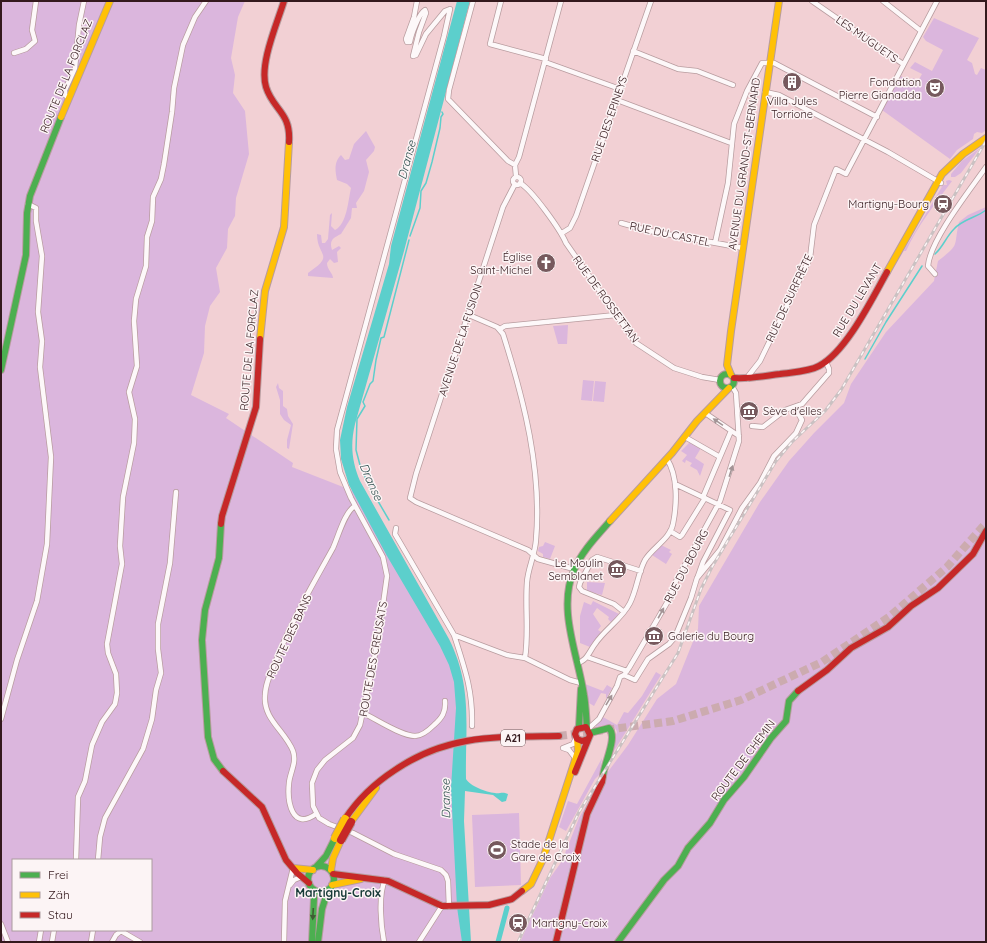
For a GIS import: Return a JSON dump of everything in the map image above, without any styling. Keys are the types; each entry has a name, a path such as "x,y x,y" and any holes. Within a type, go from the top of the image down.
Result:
{"main road":[{"name":"ROUTE DE LA FORCLAZ","path":"1,370 26,254 28,204 37,177 98,25 110,1"},
{"name":"ROUTE DE LA FORCLAZ","path":"284,1 264,74 267,89 284,115 290,131 284,227 265,290 259,345 257,398 254,418 222,513 219,558 205,610 202,640 208,737 212,756 226,776 262,807 282,852 293,868 310,885"},
{"name":"AVENUE DU GRAND-ST-BERNARD","path":"728,381 727,365 731,331 779,1"},
{"name":"RUE DU LEVANT","path":"728,381 806,370 826,362 839,350 848,338 939,182 956,161 986,138"},
{"path":"293,868 325,867 332,872 383,880 449,907 489,905 512,899 531,884 543,859 586,731 581,684 567,603 568,588 574,569 590,543 685,437 704,409 728,381"},
{"path":"697,421 705,413 728,381"},
{"name":"ROUTE DE CHEMIN","path":"618,942 664,880 680,864 690,845 710,823 724,800 744,777 771,738 787,720 789,701 794,694 827,670 852,648 888,627 911,606 935,591 973,554 986,531"},
{"path":"556,942 587,814 600,786 604,765 613,739 612,731 609,728 576,731 578,751 566,792"},
{"path":"577,738 582,741 586,731"},
{"name":"A21","path":"314,868 326,856 348,821 388,774 420,753 453,742 468,740 559,736"},
{"name":"A21","path":"332,872 333,858 338,839"},
{"path":"312,942 314,898 309,875 314,868"},
{"path":"318,942 322,909 334,880 332,872"},
{"path":"310,885 319,892 368,878"}],"street":[{"path":"14,53 26,49 35,41 32,30 36,1"},
{"path":"69,98 65,96 64,91 75,68 79,25 84,1"},
{"path":"76,859 78,797 85,781 92,745 103,719 115,704 117,693 116,674 108,653 107,644 122,564 120,544 123,497 134,443 135,419 129,392 137,366 134,320 136,299 146,266 147,239 152,221 153,197 161,179 164,164 174,88 183,45 195,17 206,1"},
{"name":"ROUTE DES CREUSATS","path":"316,814 312,798 312,783 314,774 325,760 349,742 355,735 360,725 378,640 387,572 381,551 355,506 338,468 337,430 383,266 450,9 445,11 426,34 416,55 413,56 418,32 426,13 425,10 422,12 412,31 410,42 407,42 406,39 414,17 417,1"},
{"path":"473,1 449,90 448,100 508,161 515,165"},
{"path":"501,1 490,44 545,60 620,89"},
{"name":"AVENUE DE LA FUSION","path":"520,183 520,178 516,176 515,165 562,1"},
{"name":"RUE DES EPINEYS","path":"562,233 570,228 576,216 651,1"},
{"name":"LES MUGUETS","path":"812,1 903,64"},
{"path":"883,1 921,31"},
{"path":"864,140 937,1"},
{"path":"633,50 678,69 697,71 733,85"},
{"path":"715,243 728,183 734,124 750,85 762,63 770,62 877,117"},
{"path":"765,92 779,95 939,182"},
{"path":"617,100 731,143"},
{"name":"RUE DE SURFRÊTE","path":"748,379 749,375 760,361 810,258 814,225 836,169 846,174 864,140"},
{"path":"935,274 928,266 929,257 946,226 986,167"},
{"name":"AVENUE DE LA FUSION","path":"516,176 512,180 515,184 510,190 503,207 416,474 410,498 416,502 528,550 533,555"},
{"path":"515,184 520,183"},
{"name":"RUE DE ROSSETTAN","path":"520,183 536,199 562,233 566,242 634,342 671,366 702,377 728,381"},
{"path":"1,719 17,660 38,601 48,531 51,458 40,367 42,341 38,312 42,256 36,221 36,208 34,205 28,204"},
{"name":"RUE DU CASTEL","path":"621,223 743,248"},
{"path":"469,315 500,329 509,353 525,410 533,461 537,510 536,539 527,583 525,658"},
{"path":"500,329 505,326 616,315"},
{"path":"752,426 763,427 785,410 795,408 802,404 829,373 826,362"},
{"name":"RUE DU BOURG","path":"586,731 599,718 618,686 620,677 626,673 668,601 675,583 718,504 732,469 739,441 736,393 728,381"},
{"path":"697,578 720,550 735,520 760,482 774,456 798,430 802,420 795,408"},
{"path":"705,413 739,436"},
{"path":"670,531 680,537 682,535 704,498 732,431"},
{"path":"685,437 720,457"},
{"path":"577,663 587,657 599,638 624,612 632,600 641,571 650,552 670,531 674,514 675,484 672,469 666,459"},
{"path":"587,657 626,673 636,680 645,662 669,644 675,636 692,598 703,562 730,510 675,484"},
{"path":"98,859 100,837 108,812 144,747 152,719 161,672 158,650 158,624 170,563 176,492"},
{"name":"ROUTE DES BANS","path":"316,814 305,820 296,818 294,815 289,786 294,762 293,752 269,716 264,702 265,693 270,673 292,624 335,544 349,510 355,506"},
{"path":"396,528 395,534 454,635 466,671 472,701 472,726"},
{"path":"533,555 538,559 574,569"},
{"path":"624,612 614,604 582,591 579,586 592,560 597,556 641,571"},
{"path":"454,635 508,655 525,658 581,684"},
{"path":"363,712 407,734 417,736 428,730 440,719 444,713 445,701"},
{"path":"575,758 569,750 563,748 573,744 577,738"},
{"path":"316,814 322,821 353,833 394,854 441,870 446,875 448,881 449,907 419,942"},
{"path":"284,942 284,908 293,868"},
{"path":"289,886 294,880 301,877"},
{"path":"383,880 381,894 384,942"},
{"path":"1,924 8,942"},
{"path":"39,942 41,931"},
{"path":"52,942 54,931"},
{"path":"91,942 93,931"},
{"path":"112,942 116,935 123,931 140,942"}],"shaded area":[{"path":"1,1 245,1 238,17 231,58 235,75 233,93 245,111 249,154 236,198 235,216 228,229 227,248 216,268 220,292 210,306 205,326 204,353 191,395 229,414 226,418 293,463 292,467 361,494 449,652 457,681 464,942 1,942"},
{"path":"934,18 979,38 967,60 972,63 975,74 977,75 981,68 986,70 985,131 974,134 973,139 957,150 950,159 882,110 901,76 911,82 913,78 918,81 922,74 910,68 915,62 932,71 943,50 926,41 923,37"},
{"path":"366,131 375,147 374,151 366,160 369,172 364,191 356,203 357,208 352,208 351,218 341,234 334,238 331,242 332,250 339,246 341,248 337,252 338,262 334,263 330,259 327,263 333,278 308,276 308,273 321,262 323,258 317,234 321,235 322,243 325,243 328,239 330,215 332,213 331,226 335,230 345,218 351,188 347,184 337,180 337,160 341,155 345,160 349,159 354,144"},
{"path":"980,148 961,173 955,177 951,177 951,174 962,161"},
{"path":"946,181 952,181 927,215 906,251 904,251 897,262 943,185 947,185"},
{"path":"986,207 986,942 520,942 550,878 562,861 579,818 598,785 628,745 657,699 676,684 698,629 699,606 760,502 789,461 844,403 851,384 886,332 934,281 938,261 953,248 955,244 959,222 968,215"},
{"path":"568,325 567,344 558,344 553,326"},
{"path":"583,380 594,381 592,401 581,400"},
{"path":"595,381 606,382 604,402 593,401"},
{"path":"278,383 279,388 283,391 283,406 287,409 288,416 293,424 289,449 287,448 287,440 291,425 284,420 280,414 280,400 276,387"},
{"path":"690,442 701,448 695,458 704,464 700,476 697,470 690,466 692,463 686,460 685,463 682,461 687,455 681,451"},
{"path":"545,542 555,546 550,559 543,557 543,554 538,551 539,547 543,546"},
{"path":"661,545 671,550 669,552 672,554 666,564 652,555"},
{"path":"587,582 605,583 602,595 587,591"},
{"path":"593,601 619,614 611,622 608,619 609,617 597,608 593,614 601,626 598,630 601,632 590,647 580,643 580,616 584,602 591,605"},
{"path":"656,672 661,675 606,764 617,732 611,725 596,727 596,725 603,717 617,725 624,712 628,713 642,696"},
{"path":"585,684 603,691 607,685 612,688 606,699 606,694 601,693 594,706 589,703"},
{"path":"602,758 600,774 595,779 566,831 559,827 568,801 577,804"},
{"name":"Stade de la Gare de Croix","path":"519,813 521,885 475,887 472,815"}],"water":[{"name":"Dranse","path":"457,1 470,1 404,251 355,424 352,446 355,467 360,481 449,639 457,657 465,691 467,725 466,779 471,784 483,790 508,794 506,801 502,802 493,795 465,791 464,821 471,942 462,942 457,907 451,788 456,708 454,682 449,665 440,646 387,556 349,485 341,459 340,440 347,407 389,264 391,246"}],"waterway":[{"path":"410,236 420,208 421,191 426,183 432,162 441,117 443,114 442,112"},
{"path":"935,254 951,232 965,221 986,210"},
{"path":"389,520 368,484 360,465 356,450 357,419 365,406 363,402 370,384 373,381 381,338 384,337 409,240"},
{"path":"865,359 886,322 922,266"},
{"path":"498,942 507,908"}],"tunnel":[{"path":"559,736 673,721 741,700 822,662 889,617 947,567 986,523"}],"railway":[{"path":"518,942 579,812 678,653 701,589 712,567 776,461 792,442 825,411 841,390 986,141"}],"traffic: fast":[{"path":"1,370 26,255 27,213 30,196 61,117"},
{"path":"724,374 730,374 734,378 734,381 734,384 730,388 724,388 720,384 720,378 724,374"},
{"path":"587,728 585,699 570,632 568,616 569,585 581,556 610,521"},
{"path":"221,524 219,558 205,610 202,640 208,737 214,759 223,771"},
{"path":"579,727 581,689"},
{"path":"618,942 664,880 678,866 688,848 710,823 724,800 744,777 771,738 786,721 789,701 798,691"},
{"path":"590,733 609,728 611,732 611,744 603,776"},
{"path":"316,867 326,856 335,838"},
{"path":"321,866 330,870 334,879 330,888 321,892 312,888 308,879 312,870 321,866"},
{"path":"311,887 314,898 312,942"},
{"path":"318,942 322,909 328,890"}],"traffic: slow":[{"path":"61,117 110,1"},
{"path":"731,375 727,365 731,331 779,1"},
{"path":"887,272 942,174 963,154 986,138"},
{"path":"260,339 265,291 284,227 289,142"},
{"path":"610,521 672,453 697,421 729,388"},
{"path":"522,891 531,884 543,859 578,751 577,739"},
{"path":"351,822 376,788"},
{"path":"335,838 345,819"},
{"path":"331,870 333,858 341,840"},
{"path":"293,868 313,870"},
{"path":"332,885 361,879"}],"traffic: jam":[{"path":"284,1 270,44 264,78 269,95 281,112 287,124 289,142"},
{"path":"734,378 757,377 805,371 819,366 839,349 858,324 887,272"},
{"path":"221,524 222,516 256,407 260,339"},
{"path":"798,691 827,670 851,648 888,627 911,606 938,588 973,554 986,531"},
{"path":"575,772 590,735 586,727 577,729 575,734 577,739 582,741 588,739"},
{"path":"345,819 361,798 381,780 415,758 434,750 474,740 559,736"},
{"path":"223,771 262,807 286,860 297,873 309,883"},
{"path":"556,942 587,814 602,782 603,776"},
{"path":"341,840 351,822"},
{"path":"333,874 388,881 442,906 489,905 512,899 522,891"}],"place":[{"name":"Villa Jules Torrione","path":"792,82"},
{"name":"Fondation Pierre Gianadda","path":"935,88"},
{"name":"Martigny-Bourg","path":"943,204"},
{"name":"Église Saint-Michel","path":"546,263"},
{"name":"Sève d'elles","path":"749,411"},
{"name":"Le Moulin Semblanet","path":"617,569"},
{"name":"Galerie du Bourg","path":"654,636"},
{"name":"Stade de la Gare de Croix","path":"497,850"},
{"name":"Martigny-Croix","path":"518,923"}],"district":[{"name":"Martigny-Croix","path":"338,893"}]}
